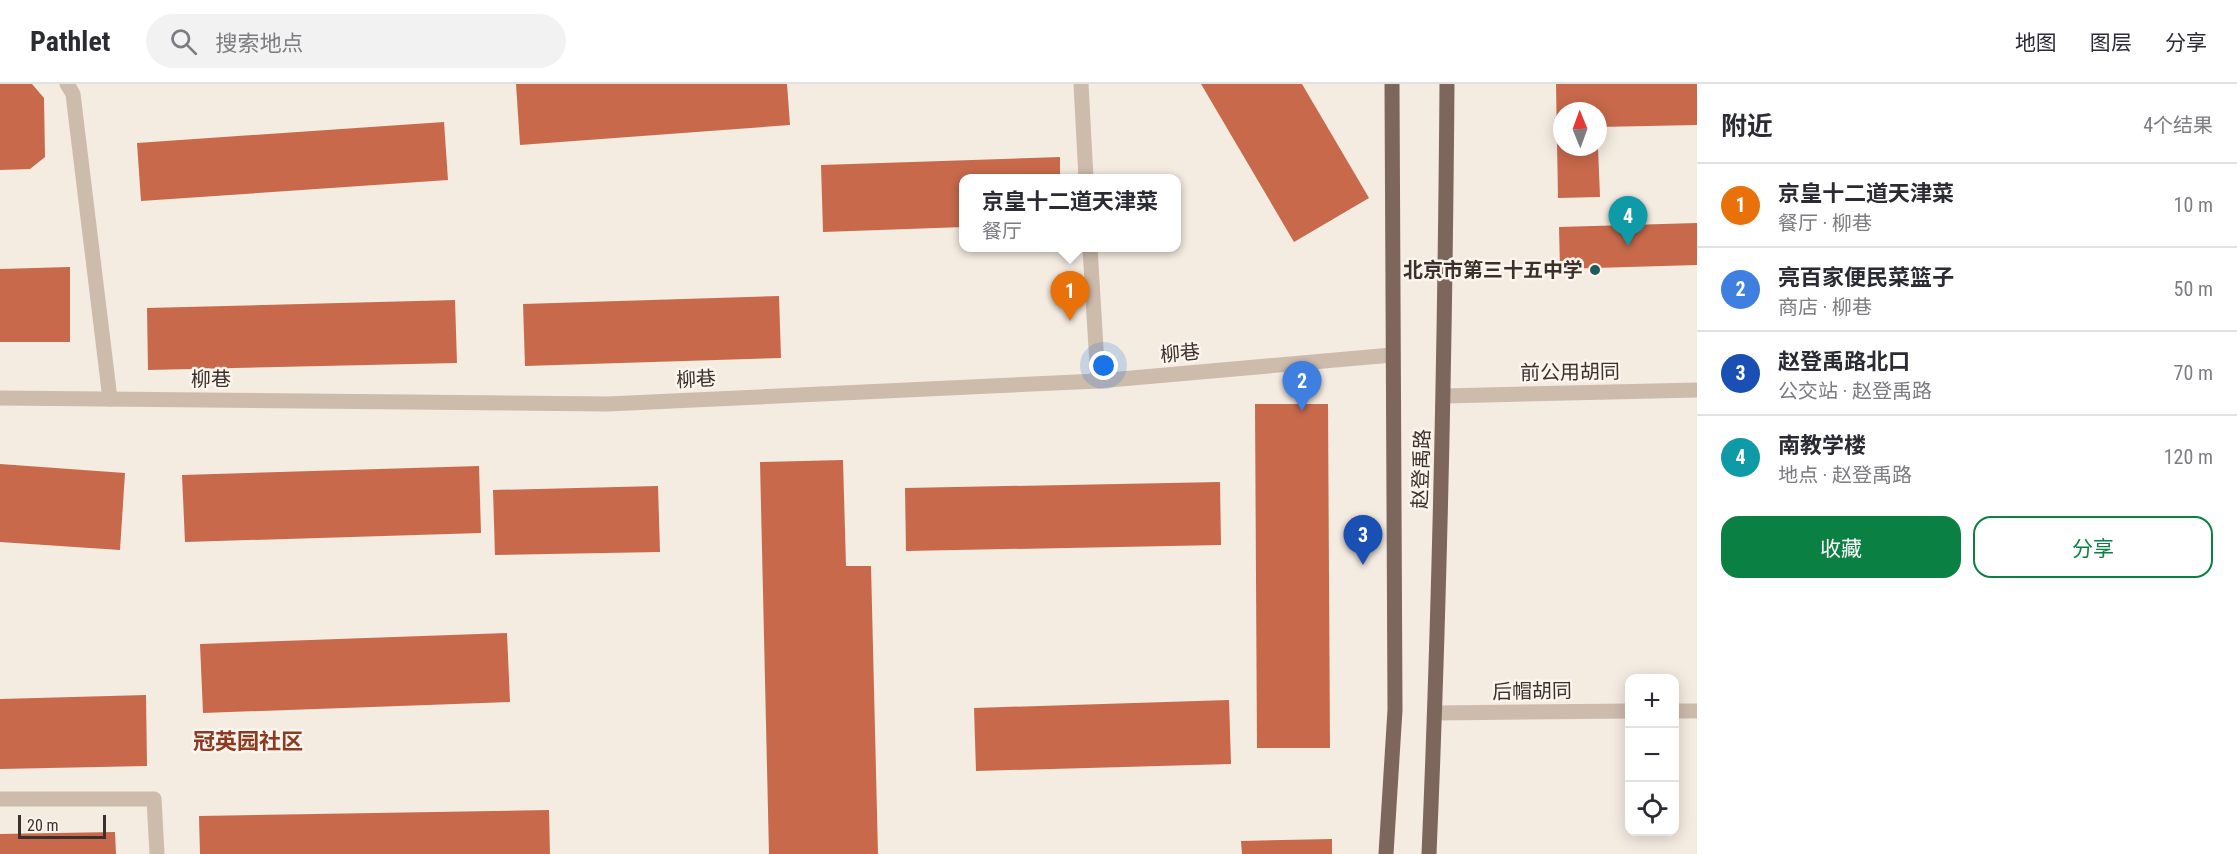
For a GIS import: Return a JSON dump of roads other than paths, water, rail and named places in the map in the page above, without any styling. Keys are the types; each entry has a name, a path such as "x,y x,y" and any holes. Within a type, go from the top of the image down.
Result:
{"main road":[{"name":"赵登禹路","path":"1386,854 1395,710 1392,84"},
{"name":"赵登禹路","path":"1429,854 1444,396 1447,84"}],"street":[{"path":"67,84 73,94 110,399"},
{"path":"1081,84 1086,174"},
{"path":"1090,252 1098,381"},
{"name":"柳巷","path":"0,398 608,404 1098,381 1392,355"},
{"name":"前公用胡同","path":"1444,396 1697,390"},
{"name":"后帽胡同","path":"1435,713 1625,711"},
{"path":"1679,711 1697,711"},
{"path":"0,799 154,799 157,854"}],"place":[{"name":"南教学楼","path":"1628,246"},
{"name":"北京市第三十五中学","path":"1595,270"},
{"name":"京皇十二道天津菜","path":"1070,321"},
{"name":"亮百家便民菜篮子","path":"1302,411"},
{"name":"赵登禹路北口","path":"1363,565"}],"district":[{"name":"冠英园社区","path":"248,741"}]}
